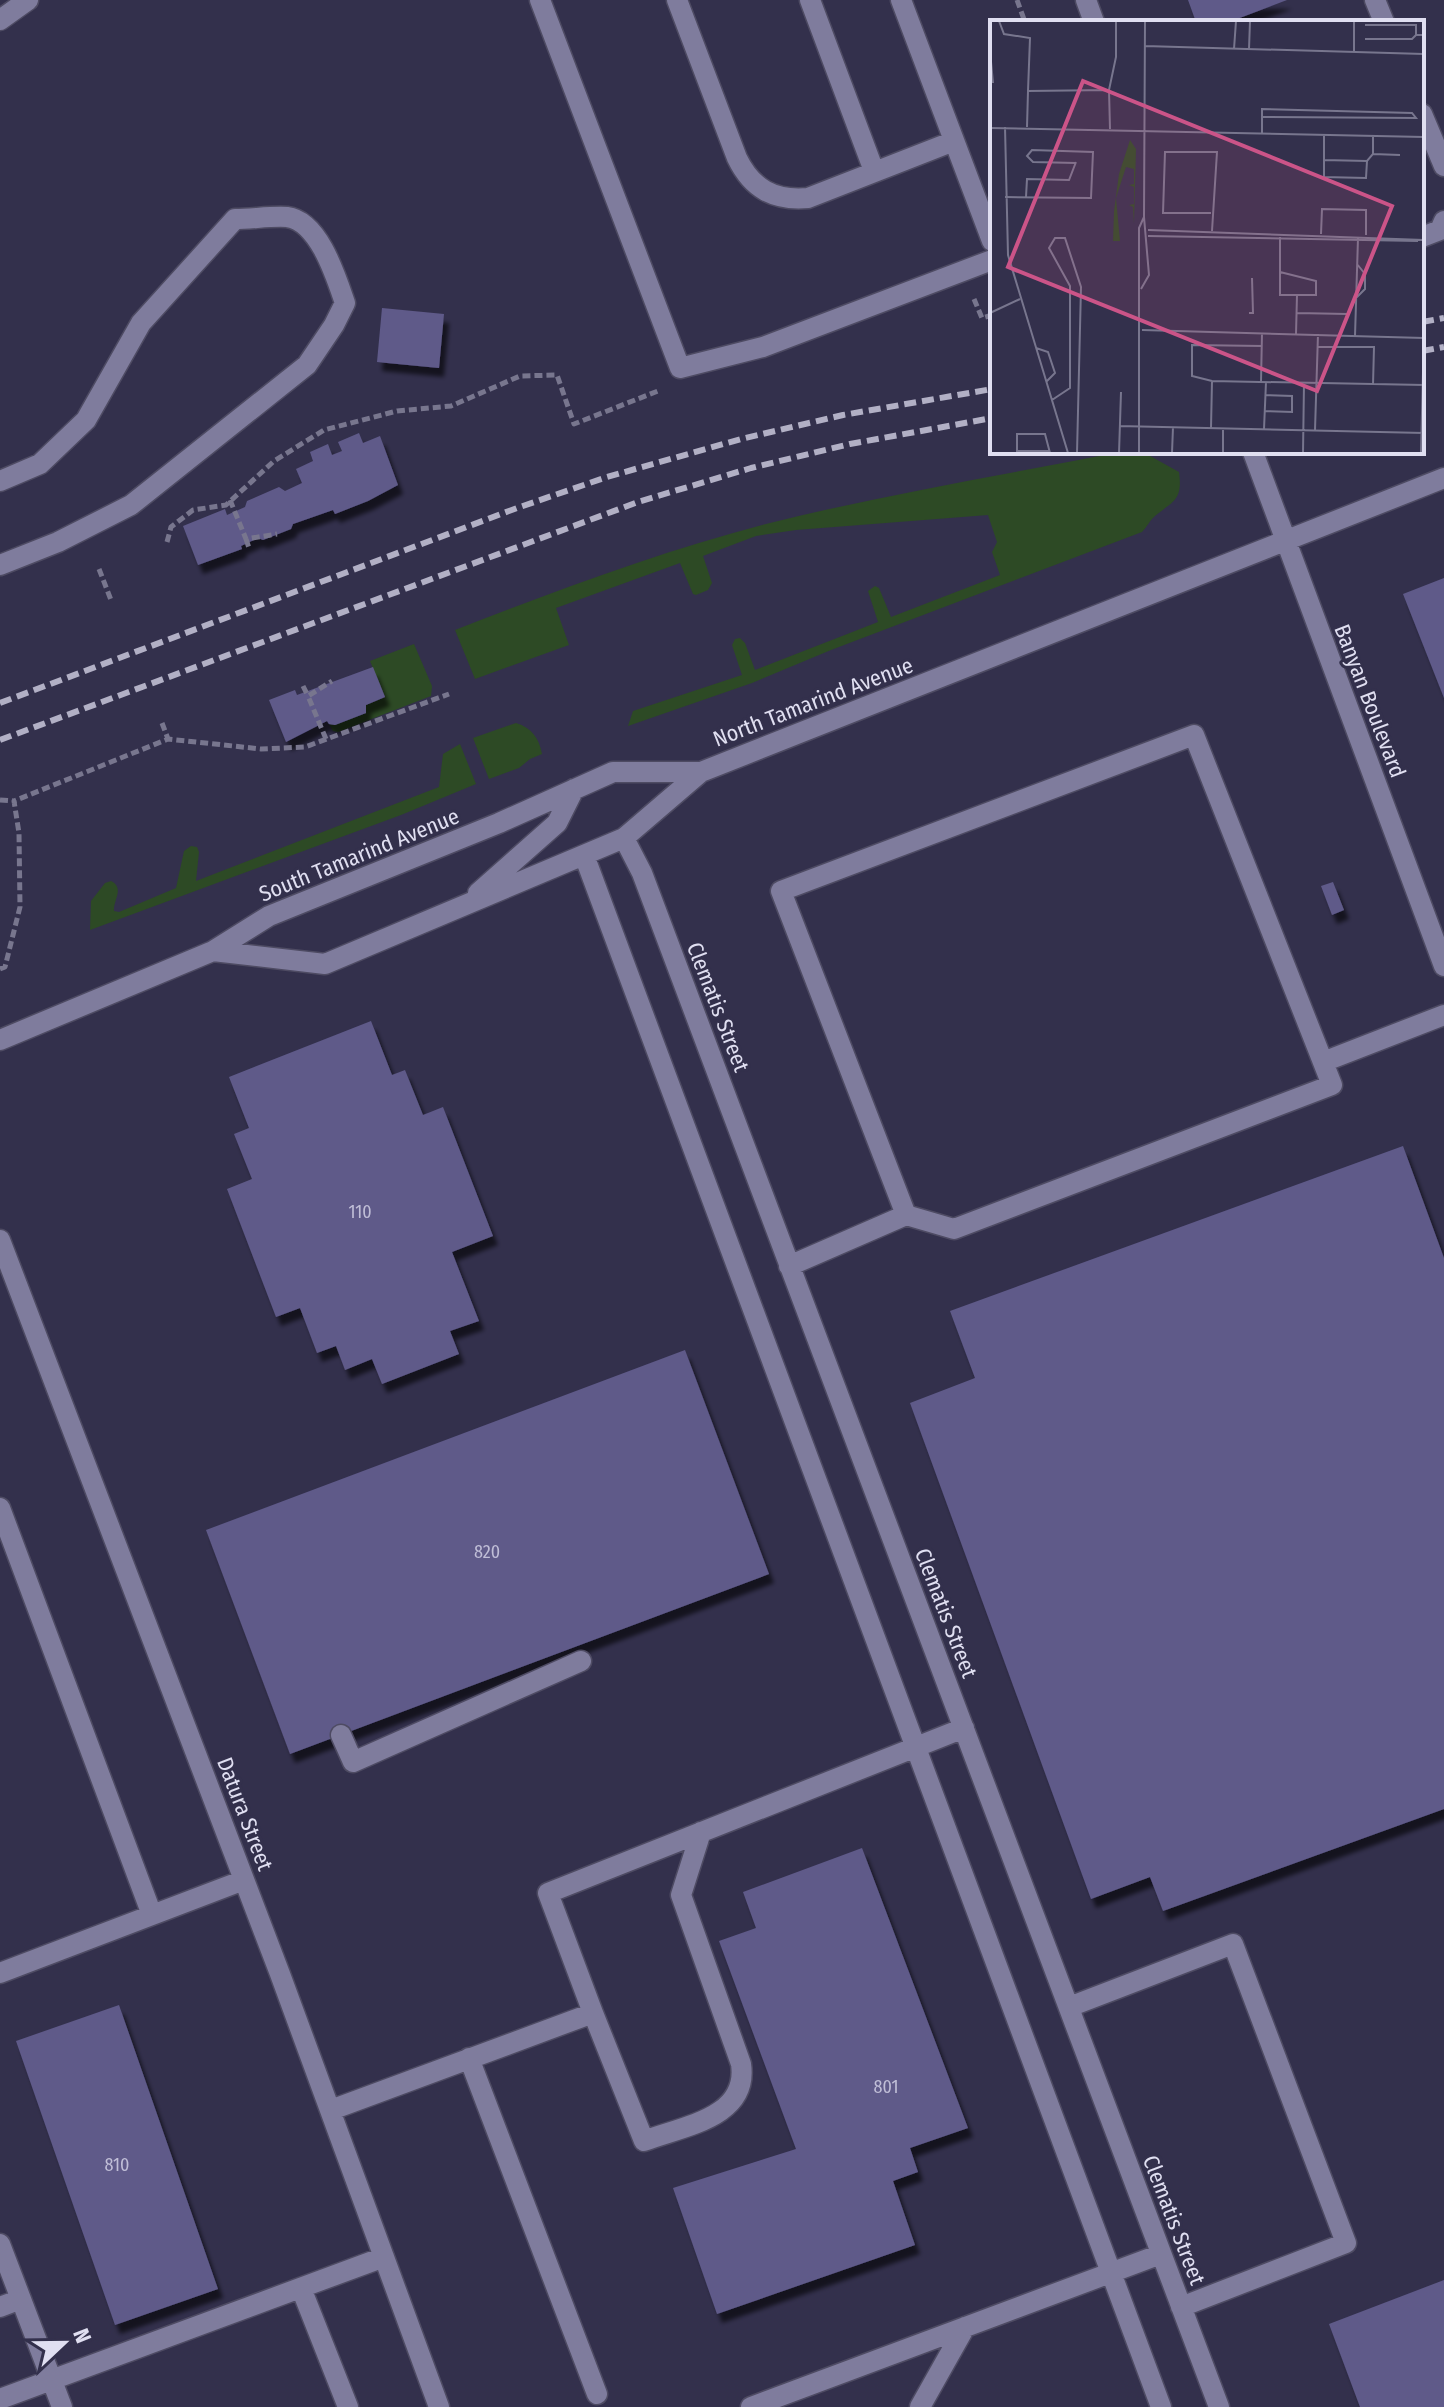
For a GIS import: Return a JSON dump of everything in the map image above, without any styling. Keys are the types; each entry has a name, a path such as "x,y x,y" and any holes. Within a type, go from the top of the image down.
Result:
{"street":[{"path":"0,20 28,0"},
{"path":"540,0 680,368 763,347 990,261"},
{"path":"677,0 737,158 745,174 757,187 773,196 790,200 808,198 954,141"},
{"path":"810,0 874,171"},
{"path":"901,0 990,236"},
{"path":"1086,0 1093,20"},
{"path":"1375,0 1383,20"},
{"path":"1424,119 1444,166"},
{"path":"0,481 40,464 86,420 141,323 235,219 290,217 315,234 333,269 345,303 307,365 131,505 58,542 0,565"},
{"path":"1424,236 1440,230 1444,221"},
{"name":"Banyan Boulevard","path":"1254,454 1444,966"},
{"name":"North Tamarind Avenue","path":"213,951 325,964 624,838 701,772 1444,478"},
{"path":"789,1266 906,1215 954,1229 1332,1085 1194,735 781,891 906,1215"},
{"name":"South Tamarind Avenue","path":"0,1040 213,951 269,916 499,823 613,772 701,772"},
{"path":"459,908 557,823 574,789"},
{"name":"Clematis Street","path":"624,838 642,873 1219,2407"},
{"path":"584,855 1161,2407"},
{"path":"1323,1062 1444,1015"},
{"name":"Datura Street","path":"0,1240 331,2110 439,2407"},
{"path":"0,1508 152,1915"},
{"path":"341,1735 353,1762 581,1661"},
{"path":"701,1832 681,1895 741,2064 741,2088 735,2100 716,2114 644,2141 548,1893 701,1832 915,1747 964,1728"},
{"path":"0,1973 244,1880"},
{"path":"1069,2007 1233,1944 1346,2243 1181,2307"},
{"path":"331,2110 593,2013"},
{"path":"469,2058 597,2394"},
{"path":"0,2244 62,2407"},
{"path":"751,2407 1161,2254"},
{"path":"0,2399 384,2257"},
{"path":"301,2288 348,2407"},
{"path":"0,2307 21,2299"},
{"path":"920,2407 965,2327"}],"path":[{"path":"1017,0 1024,20"},
{"path":"167,542 171,527 193,510 226,505 274,461 324,430 397,411 451,406 520,376 557,375 574,424 668,387 680,368"},
{"path":"230,500 249,548"},
{"path":"246,539 277,534"},
{"path":"99,569 111,600"},
{"path":"308,696 332,681"},
{"path":"303,686 326,739"},
{"path":"0,800 14,801 168,739 261,749 305,747 449,694"},
{"path":"162,723 168,739"},
{"path":"0,969 5,967 20,907 19,833 14,801"}],"green space":[{"path":"1110,454 1147,454 1179,472 1178,495 1142,532 752,683 628,726 633,711 742,675 732,645 735,639 740,638 745,643 755,670 878,622 868,591 875,586 879,588 891,617 1000,575 992,552 997,542 988,515 756,536 703,556 712,583 708,590 696,595 680,563 556,608 569,645 475,679 455,630 571,586 730,534 901,494"},
{"path":"414,644 432,686 431,696 338,732 333,731 329,724 335,725 366,713 366,705 385,697 370,661"},
{"path":"516,723 534,734 542,754 519,768 489,779 473,738"},
{"path":"460,744 476,784 401,815 90,930 91,901 105,883 111,881 117,887 114,911 119,912 176,888 184,851 191,846 197,847 199,852 196,881 439,787 443,754"}],"building":[{"path":"1188,0 1287,0 1234,20 1195,20"},
{"path":"382,308 444,314 439,368 377,362"},
{"path":"359,433 363,443 380,436 398,485 368,501 335,514 333,510 293,524 291,529 263,540 258,538 241,546 242,549 198,565 183,526 225,509 227,515 245,507 247,501 279,487 285,491 302,483 296,469 313,461 310,452 328,444 332,455 342,451 338,442"},
{"path":"1444,578 1444,698 1403,594"},
{"path":"373,667 385,697 366,705 366,713 335,725 327,721 286,742 269,700 295,690 297,695"},
{"path":"1333,882 1344,910 1332,915 1321,886"},
{"path":"371,1021 392,1075 405,1070 423,1115 443,1107 493,1236 452,1252 479,1321 450,1331 459,1354 382,1384 372,1359 345,1370 336,1346 317,1353 300,1308 276,1317 227,1189 252,1179 234,1134 249,1128 229,1077"},
{"path":"1403,1146 1444,1258 1444,1809 1163,1911 1150,1877 1091,1899 910,1403 975,1378 950,1311"},
{"path":"685,1350 769,1574 290,1754 206,1530"},
{"path":"862,1848 968,2128 910,2148 918,2172 893,2181 915,2245 717,2314 673,2188 796,2149 719,1941 756,1928 743,1892"},
{"path":"119,2005 218,2289 115,2325 16,2041"},
{"path":"1444,2280 1444,2407 1360,2407 1329,2324"}],"railway":[{"path":"1424,322 1444,318"},
{"path":"1424,351 1444,347"},
{"path":"0,703 607,477 741,439 843,415 990,389"},
{"path":"0,740 638,502 751,468 850,444 990,418"}]}
